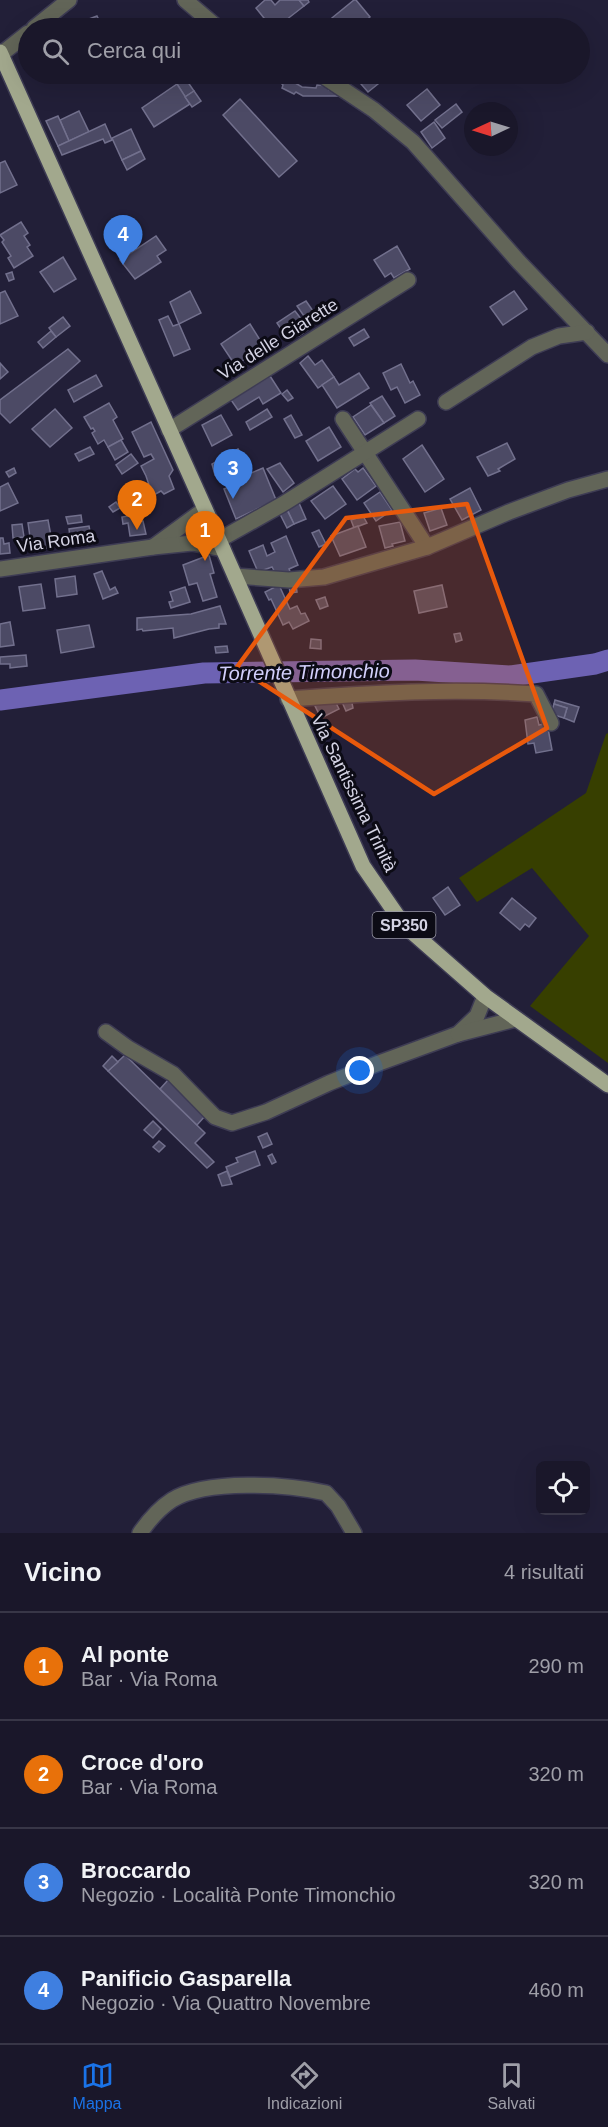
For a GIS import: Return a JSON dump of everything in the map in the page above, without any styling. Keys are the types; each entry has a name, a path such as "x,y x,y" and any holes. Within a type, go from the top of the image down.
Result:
{"main road":[{"name":"SP350","path":"0,54 235,576"},
{"name":"Via Santissima Trinità","path":"235,576 363,866 403,924 485,996 608,1085"}],"street":[{"path":"46,18 69,0"},
{"path":"185,0 206,18"},
{"path":"0,54 18,40"},
{"path":"335,84 374,110 413,142 519,262 607,352"},
{"name":"Via delle Giarette","path":"169,430 408,280"},
{"path":"446,402 532,347 559,336 586,332"},
{"path":"343,419 427,547"},
{"path":"221,544 418,419"},
{"path":"235,576 289,580 324,577 427,547 568,490 608,479"},
{"name":"Via Roma","path":"153,547 205,509"},
{"path":"192,543 199,534 212,525"},
{"name":"Via Roma","path":"0,569 153,547 192,543 221,544"},
{"name":"Via Santissima Trinità","path":"287,697 394,692 536,694 551,723"},
{"path":"458,1034 477,1016 485,996"},
{"path":"106,1032 128,1048 173,1074 215,1117 232,1123 266,1112 328,1083 458,1034 516,1019"},
{"path":"140,1533 153,1515 173,1500 191,1492 209,1487 274,1486 326,1493 338,1506 354,1533"}],"highlighted area":[{"path":"467,504 547,728 434,794 237,667 346,518"}],"green space":[{"path":"608,733 608,1063 530,1006 589,936 532,868 477,902 459,878 586,793"}],"building":[{"path":"265,0 271,0 275,5 280,0 299,0 304,6 289,18 264,18 256,8"},
{"path":"299,0 308,0 309,2 304,6"},
{"path":"354,0 370,17 369,18 332,18"},
{"path":"177,84 189,84 194,91 185,97"},
{"path":"177,84 190,104 154,127 142,108"},
{"path":"297,84 302,87 316,88 317,85 329,86 329,90 340,91 340,96 303,96 282,88 283,85"},
{"path":"361,84 378,84 368,92"},
{"path":"427,89 440,105 421,121 407,105"},
{"path":"194,91 201,101 192,107 185,97"},
{"path":"240,99 297,161 279,177 223,115"},
{"path":"456,104 462,112 442,128 435,120"},
{"path":"79,111 89,132 69,141 60,120"},
{"path":"58,116 69,141 58,146 46,121"},
{"path":"434,122 445,138 432,148 421,132"},
{"path":"105,124 112,140 105,143 103,139 62,155 58,146"},
{"path":"131,129 141,151 122,160 112,138"},
{"path":"141,151 145,159 127,170 122,160"},
{"path":"5,161 17,185 0,193 0,163"},
{"path":"21,222 28,233 24,236 33,256 14,268 8,258 11,256 0,235"},
{"path":"156,236 166,250 157,256 161,262 135,279 120,260"},
{"path":"397,246 410,269 394,278 391,273 385,277 374,260"},
{"path":"63,257 76,279 54,292 40,272"},
{"path":"12,272 14,279 9,281 6,274"},
{"path":"5,291 18,316 0,324 0,293"},
{"path":"190,291 201,313 179,324 170,302"},
{"path":"514,291 527,309 503,325 490,307"},
{"path":"306,301 313,311 304,316 297,306"},
{"path":"295,311 309,329 299,336 296,331 287,338 277,323"},
{"path":"168,316 173,326 179,324 190,349 174,356 159,320"},
{"path":"63,317 70,326 56,337 49,328"},
{"path":"250,324 265,348 235,365 221,344"},
{"path":"364,329 369,337 354,346 349,338"},
{"path":"51,331 56,337 43,348 38,342"},
{"path":"68,349 80,361 10,423 0,413 0,400"},
{"path":"308,356 315,365 322,360 334,377 318,388 300,363"},
{"path":"0,363 8,372 0,379"},
{"path":"401,364 410,383 413,381 420,395 405,403 397,387 391,390 383,373"},
{"path":"359,373 369,388 337,408 322,385 334,377 339,385"},
{"path":"96,375 102,386 74,402 68,390"},
{"path":"270,376 281,393 263,404 259,397 238,410 229,397 250,384 252,387"},
{"path":"287,390 293,398 288,401 282,394"},
{"path":"382,396 395,416 384,423 370,403"},
{"path":"109,403 117,417 113,420 123,439 108,447 104,440 98,444 92,433 95,431 91,429 84,417"},
{"path":"371,405 384,423 365,435 353,417"},
{"path":"55,409 72,428 50,447 32,429"},
{"path":"267,409 272,417 250,430 246,422"},
{"path":"221,415 232,435 212,446 202,425"},
{"path":"291,415 302,435 295,438 284,419"},
{"path":"151,422 173,470 169,476 174,489 164,494 161,491 152,496 141,466 154,459 151,454 144,457 132,432"},
{"path":"329,427 341,447 318,461 306,441"},
{"path":"121,440 128,452 115,460 108,447"},
{"path":"507,443 515,459 498,469 500,471 488,476 477,457"},
{"path":"422,445 444,479 425,492 403,459"},
{"path":"90,447 94,454 79,461 75,454"},
{"path":"238,449 248,465 226,479 221,473 215,475 212,464"},
{"path":"131,454 138,463 122,474 116,465"},
{"path":"280,463 294,483 283,492 267,469"},
{"path":"14,468 16,473 9,477 6,472"},
{"path":"263,468 276,500 236,519 224,489 246,480 244,476"},
{"path":"363,468 376,486 357,500 342,479 355,469 358,472"},
{"path":"8,483 18,503 0,511 0,487"},
{"path":"333,486 346,504 325,519 311,501"},
{"path":"470,488 481,510 462,520 450,499"},
{"path":"380,492 392,510 376,521 364,503"},
{"path":"116,502 120,508 113,512 109,507"},
{"path":"299,503 306,519 294,524 287,509"},
{"path":"441,508 447,525 430,531 424,513"},
{"path":"287,510 294,524 287,528 280,514"},
{"path":"81,515 82,522 68,524 66,517"},
{"path":"134,515 136,522 143,521 146,534 130,536 128,523 123,524 122,517"},
{"path":"363,516 367,523 354,528 351,520"},
{"path":"48,520 53,547 32,551 28,523"},
{"path":"400,522 405,541 385,548 379,526"},
{"path":"22,524 24,537 13,538 12,525"},
{"path":"89,526 92,543 71,546 69,529"},
{"path":"358,526 366,547 340,556 331,536"},
{"path":"319,530 326,544 319,547 312,533"},
{"path":"286,536 298,565 289,569 292,576 277,576 272,567 258,572 249,551 263,545 267,556 275,552 271,543"},
{"path":"0,538 3,538 4,544 9,543 10,553 0,554"},
{"path":"209,555 214,573 210,574 217,597 203,601 197,583 189,585 183,565"},
{"path":"102,571 110,590 115,587 118,593 103,599 94,574"},
{"path":"75,576 77,594 57,597 55,579"},
{"path":"41,584 45,608 23,611 19,587"},
{"path":"296,584 297,592 290,593 289,585"},
{"path":"279,585 290,609 297,606 301,614 305,613 309,621 293,629 289,622 283,625 271,599 269,600 265,592"},
{"path":"442,585 447,607 419,613 414,591"},
{"path":"185,587 190,602 171,608 169,602 173,601 170,592"},
{"path":"325,597 328,606 320,609 316,600"},
{"path":"220,606 226,624 219,624 219,628 174,638 173,628 137,630 137,618 191,614"},
{"path":"10,622 14,645 0,647 0,624"},
{"path":"89,625 94,647 61,653 57,630"},
{"path":"460,633 462,640 456,642 454,634"},
{"path":"311,639 321,640 321,649 310,648"},
{"path":"227,646 228,652 216,653 215,647"},
{"path":"26,655 27,666 10,668 10,664 0,664 0,657"},
{"path":"333,697 339,709 321,718 315,706"},
{"path":"351,698 353,708 346,711 342,702"},
{"path":"555,700 579,707 574,722 564,718 567,708 554,704"},
{"path":"554,704 567,708 564,718 551,714"},
{"path":"537,717 539,725 547,723 552,750 536,753 534,743 528,744 525,720"},
{"path":"448,887 460,905 445,915 433,898"},
{"path":"512,898 536,918 529,927 525,924 520,930 500,913"},
{"path":"125,1055 205,1133 195,1143 214,1162 207,1168 108,1071"},
{"path":"112,1056 118,1062 108,1071 103,1066"},
{"path":"168,1080 205,1116 197,1125 160,1089"},
{"path":"153,1121 161,1129 153,1138 144,1130"},
{"path":"267,1133 272,1144 263,1148 258,1137"},
{"path":"159,1141 165,1146 159,1152 153,1147"},
{"path":"255,1151 260,1165 230,1177 226,1167 238,1162 236,1158"},
{"path":"272,1154 276,1162 272,1164 268,1156"},
{"path":"227,1171 232,1184 222,1186 218,1175"}],"waterway":[{"name":"Torrente Timonchio","path":"0,700 204,673 415,670 511,676 595,664 608,660"}],"place":[{"name":"Panificio Gasparella","path":"123,265"},
{"name":"Broccardo","path":"233,499"},
{"name":"Croce d'oro","path":"137,530"},
{"name":"Al ponte","path":"205,561"}]}
